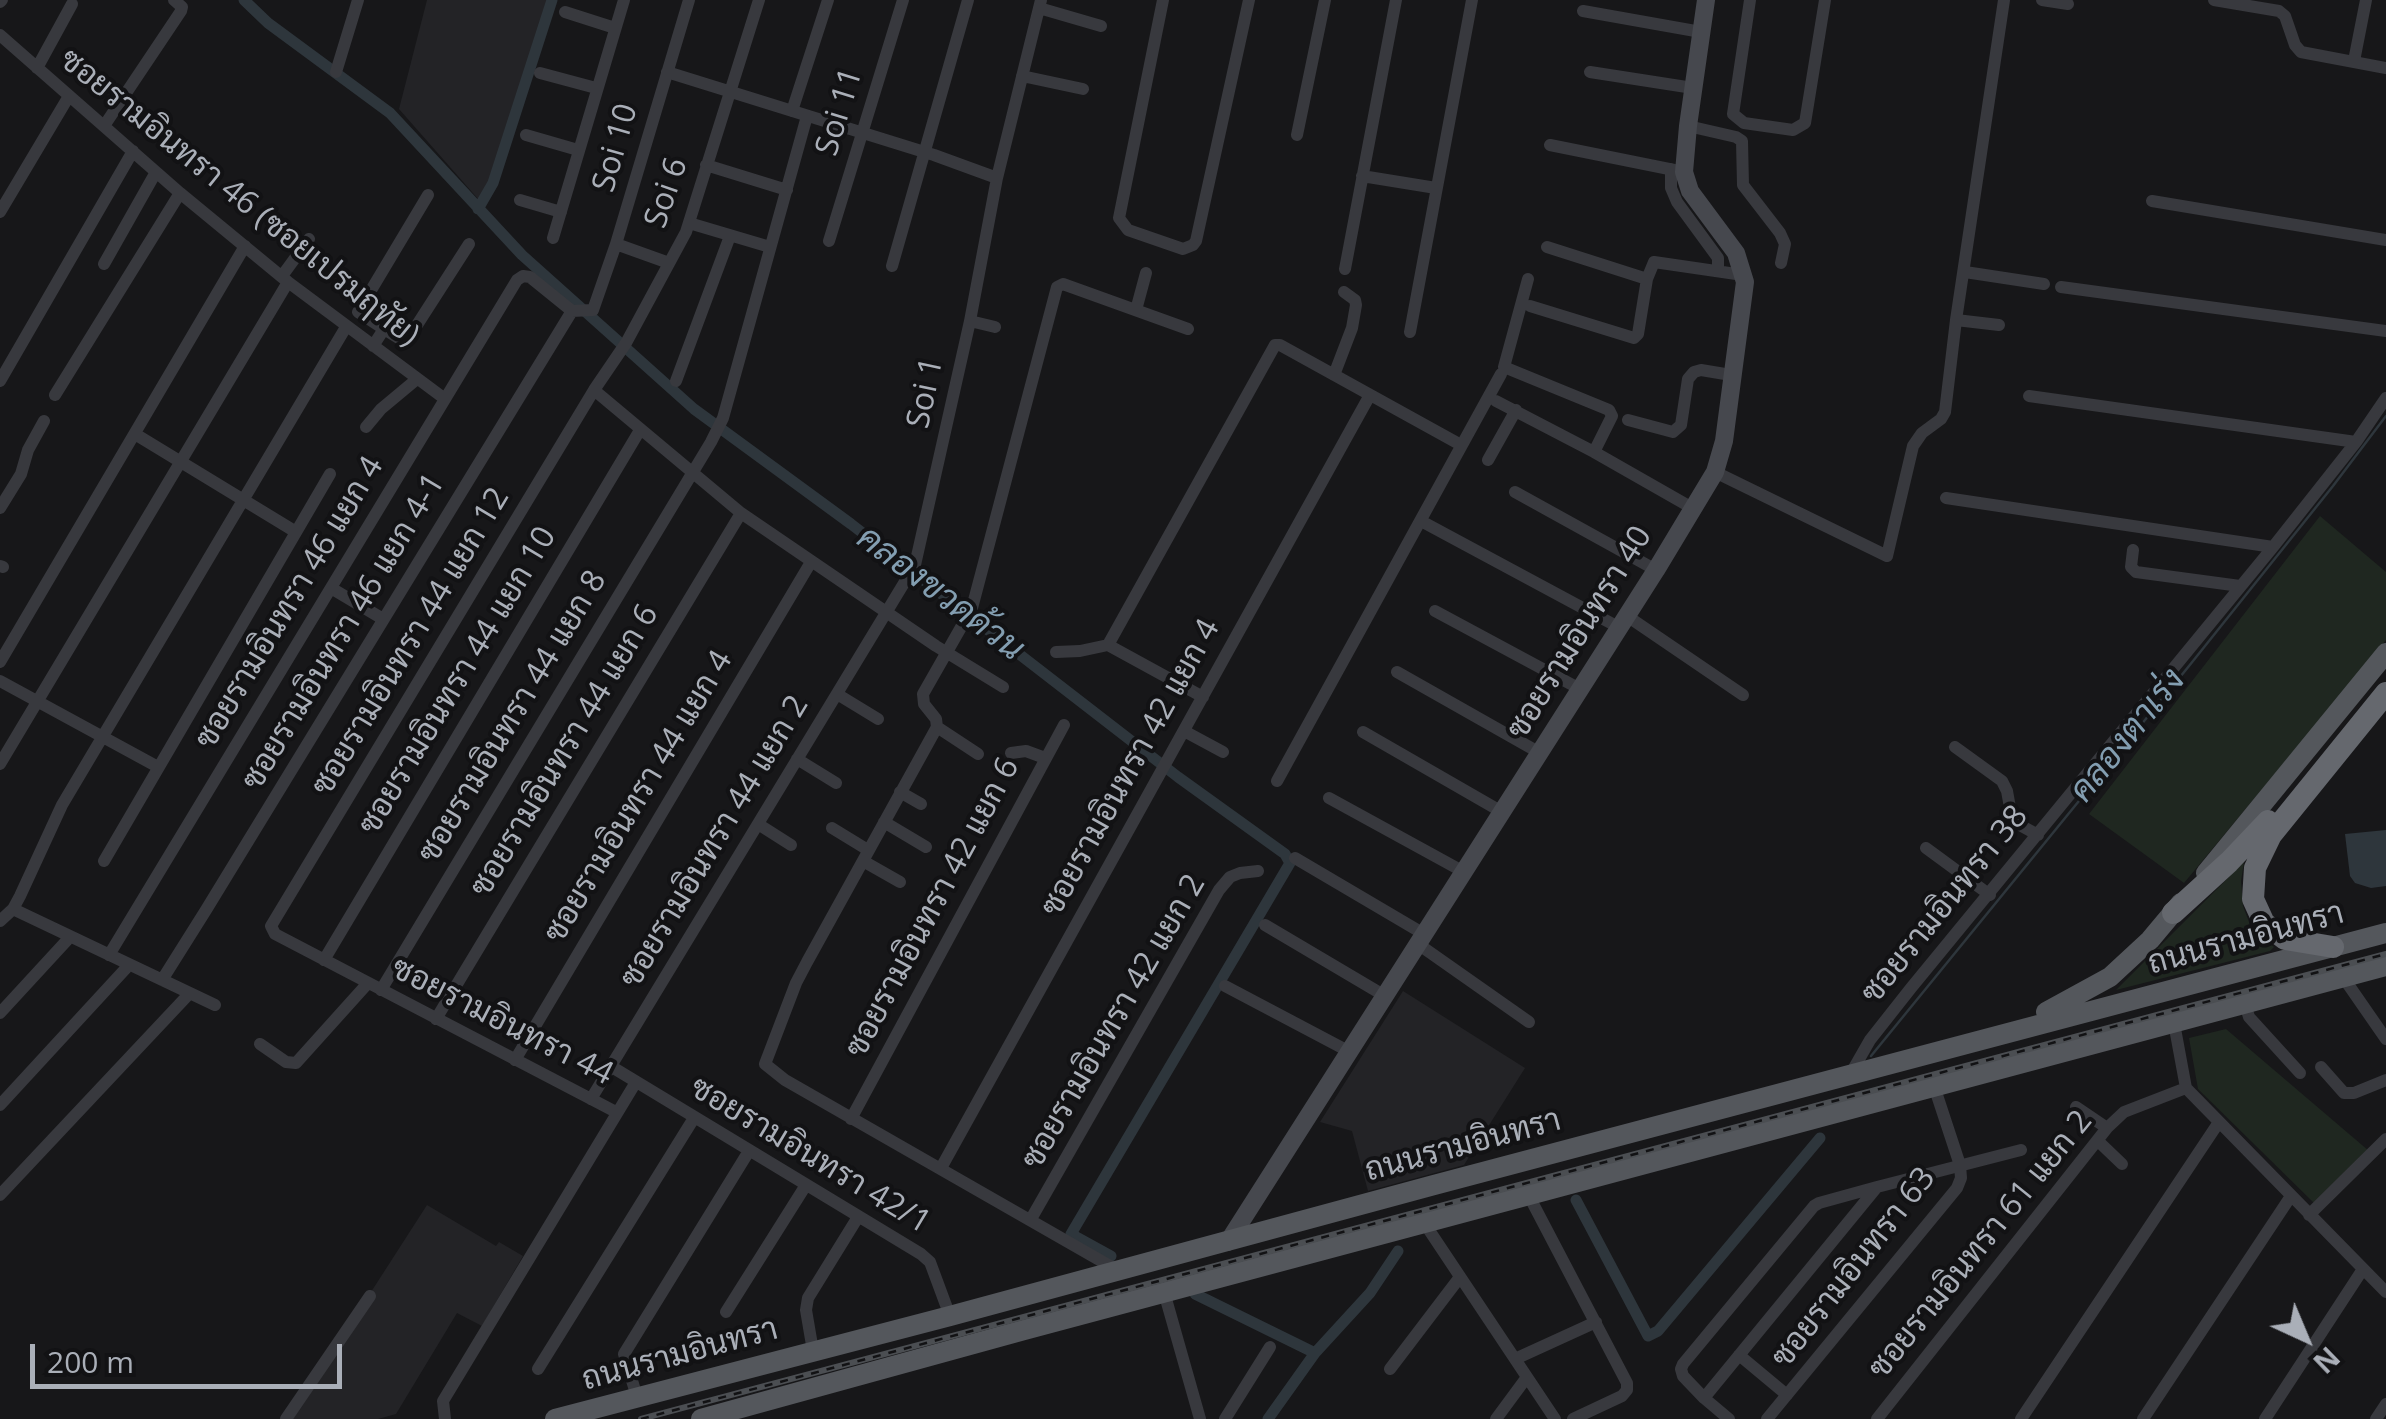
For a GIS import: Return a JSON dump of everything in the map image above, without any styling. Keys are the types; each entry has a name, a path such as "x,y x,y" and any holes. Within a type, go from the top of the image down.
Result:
{"highway":[{"path":"2333,946 2297,942 2264,923 2257,912 2255,868 2271,835 2358,726 2379,682"},
{"path":"2172,914 2253,838 2379,682"}],"main road":[{"path":"2379,682 2386,653"},
{"path":"1984,1038 2068,1002 2100,983 2172,914"},
{"name":"ถนนรามอินทรา","path":"555,1419 2386,933"},
{"name":"ถนนรามอินทรา","path":"702,1419 2386,966"},
{"path":"2195,983 2203,1015"},
{"path":"1221,1277 1228,1242"}],"street":[{"path":"104,126 182,11 174,0"},
{"path":"336,72 358,0"},
{"path":"553,238 624,0"},
{"name":"Soi 10","path":"572,311 593,310 689,0"},
{"name":"Soi 6","path":"594,390 623,347 690,223 759,0"},
{"path":"792,111 828,0"},
{"name":"Soi 11","path":"830,241 904,0"},
{"path":"892,266 968,0"},
{"path":"1163,0 1118,218 1128,230 1183,249 1196,240 1248,0"},
{"path":"1297,135 1325,0"},
{"path":"1345,269 1396,0"},
{"path":"1410,332 1472,0"},
{"path":"1706,0 1688,126 1671,188 1718,258 1718,271"},
{"path":"1750,0 1733,114 1744,122 1793,130 1805,123 1825,0"},
{"path":"1715,472 1887,556 1913,446 1945,412 2004,0"},
{"path":"2042,0 2068,4"},
{"path":"2214,0 2256,4 2279,11 2300,52 2386,68"},
{"path":"2354,61 2366,0"},
{"path":"36,68 72,4"},
{"path":"1040,4 1101,26"},
{"name":"Soi 1","path":"886,613 912,570 970,321 997,178 1040,4"},
{"path":"1583,10 1702,32"},
{"path":"565,12 615,28"},
{"name":"ซอยรามอินทรา 46 (ซอยเปรมฤทัย)","path":"0,35 244,246 446,399"},
{"path":"667,72 997,178"},
{"path":"1590,72 1693,88"},
{"path":"540,73 596,88"},
{"path":"1022,76 1084,89"},
{"path":"0,212 69,96"},
{"name":"ซอยรามอินทรา 44 แยก 8","path":"260,1044 286,1062 296,1062 374,987 711,442 723,418 807,116"},
{"path":"1688,126 1742,140 1743,185 1780,233 1784,244 1781,263"},
{"path":"526,135 578,150"},
{"path":"1530,306 1634,338 1654,262 1743,276 1736,254 1695,200 1678,170 1550,146"},
{"path":"0,380 133,151"},
{"path":"706,166 787,190"},
{"path":"104,264 156,172"},
{"path":"1362,176 1436,188"},
{"path":"55,395 180,193"},
{"path":"428,195 358,312 400,339 408,339 470,244"},
{"path":"520,200 561,212"},
{"path":"2152,201 2386,240"},
{"path":"690,223 770,247"},
{"path":"676,381 730,236"},
{"path":"0,764 308,239"},
{"path":"616,244 669,263"},
{"path":"0,662 244,246"},
{"path":"1547,246 1647,279"},
{"path":"1964,272 2044,284"},
{"path":"1136,310 1146,273"},
{"name":"ซอยรามอินทรา 40","path":"1228,1242 1715,472 1724,441 1743,276"},
{"name":"ซอยรามอินทรา 46 แยก 4","path":"110,955 518,280 530,277 572,311"},
{"path":"1528,279 1504,367 1609,410 1612,416 1594,452"},
{"path":"978,754 938,726 922,698 972,608 1052,296 1058,285 1063,284 1188,330"},
{"path":"2061,286 2386,331"},
{"path":"1334,375 1352,328 1356,305 1344,292"},
{"name":"ซอยรามอินทรา 46 แยก 4-1","path":"162,980 572,311"},
{"path":"1956,320 1998,325"},
{"path":"970,321 994,328"},
{"path":"0,921 13,909 52,823 346,327"},
{"path":"373,346 384,329"},
{"path":"1108,645 1272,349 1280,344 1461,445"},
{"path":"1628,420 1673,432 1681,425 1688,379 1694,372 1732,375"},
{"path":"1277,781 1501,374"},
{"path":"366,427 381,409 418,379"},
{"path":"594,390 742,513 886,613 1003,687"},
{"name":"ซอยรามอินทรา 44 แยก 12","path":"274,921 594,390"},
{"name":"ซอยรามอินทรา 42 แยก 4","path":"941,1168 1370,395"},
{"path":"2029,396 2356,442"},
{"name":"ซอยรามอินทรา 38","path":"1850,1075 1870,1040 2273,547 2386,398"},
{"path":"1496,401 1694,509"},
{"path":"1488,460 1516,410"},
{"path":"0,508 21,474 44,420"},
{"name":"ซอยรามอินทรา 44 แยก 10","path":"324,960 640,430"},
{"path":"135,434 296,532"},
{"path":"104,861 330,474"},
{"path":"1515,492 1656,570"},
{"path":"1946,498 2273,547"},
{"name":"ซอยรามอินทรา 44 แยก 6","path":"436,1019 742,513"},
{"path":"1420,521 1623,622 1743,695"},
{"path":"2133,550 2131,567 2136,572 2240,586"},
{"name":"ซอยรามอินทรา 44 แยก 4","path":"514,1060 812,562"},
{"path":"331,588 383,619"},
{"path":"1435,611 1580,689"},
{"name":"ซอยรามอินทรา 44 แยก 2","path":"590,1099 886,613"},
{"path":"1056,652 1108,645 1203,697"},
{"path":"1397,672 1540,753"},
{"path":"0,680 158,768"},
{"path":"837,694 878,719"},
{"name":"ซอยรามอินทรา 42 แยก 6","path":"851,1118 1064,725"},
{"path":"938,726 796,983 765,1064 851,1118 1119,1271"},
{"path":"1184,731 1223,752"},
{"path":"1363,732 1502,812"},
{"path":"1955,747 2002,781 2018,824 2038,835"},
{"path":"1011,753 1026,751 1045,758"},
{"path":"798,759 836,783"},
{"path":"900,792 920,804"},
{"path":"1329,798 1464,872"},
{"path":"884,822 926,847"},
{"path":"758,824 791,845"},
{"path":"832,828 900,882"},
{"path":"1926,848 1990,895"},
{"path":"1295,858 1421,939 1529,1022"},
{"name":"ซอยรามอินทรา 42 แยก 2","path":"1031,1220 1218,890 1230,877 1258,871"},
{"path":"13,909 216,1005"},
{"name":"ซอยรามอินทรา 44","path":"274,921 271,926 275,934 616,1112 443,1401 446,1419"},
{"path":"1264,925 1385,996"},
{"path":"0,1013 70,937"},
{"path":"0,1106 129,964"},
{"path":"2343,978 2386,1038"},
{"path":"1225,986 1350,1052"},
{"path":"0,1195 189,994"},
{"path":"2245,1004 2249,1017 2300,1072"},
{"path":"2174,1022 2186,1088 2384,1287"},
{"name":"ซอยรามอินทรา 42/1","path":"612,1066 927,1259 950,1316"},
{"path":"2321,1067 2344,1093 2386,1080"},
{"path":"616,1112 636,1082"},
{"name":"ซอยรามอินทรา 63","path":"1768,1419 1957,1188 1960,1165 1934,1086"},
{"name":"ซอยรามอินทรา 61 แยก 2","path":"1877,1419 2106,1128 2124,1112 2186,1088"},
{"path":"2076,1107 2106,1128"},
{"path":"538,1369 694,1118"},
{"path":"2021,1419 2219,1122"},
{"path":"2310,1215 2386,1139"},
{"path":"2098,1142 2122,1164"},
{"path":"1704,1398 1876,1186 2021,1150"},
{"path":"638,1397 624,1354 749,1151"},
{"path":"726,1312 806,1186"},
{"name":"ซอยรามอินทรา 63","path":"1729,1419 1683,1376 1683,1364 1814,1206 1876,1186"},
{"path":"1529,1196 1627,1383 1628,1390 1622,1396 1574,1419"},
{"path":"2143,1419 2291,1196"},
{"path":"814,1352 806,1310 808,1298 858,1216"},
{"path":"1424,1224 1555,1419"},
{"path":"2265,1419 2363,1269"},
{"path":"1390,1369 1460,1277"},
{"path":"1164,1292 1200,1419"},
{"path":"286,1419 370,1296"},
{"path":"1515,1359 1596,1322"},
{"path":"1225,1419 1270,1347"},
{"path":"1739,1355 1787,1395"},
{"path":"1496,1419 1527,1377"},
{"path":"2376,1419 2386,1404"}],"shaded area":[{"path":"427,0 549,0 492,176 479,200 399,109"},
{"path":"2320,516 2386,572 2386,640 2184,883 2089,814"},
{"path":"2386,830 2386,886 2371,888 2355,883 2350,876 2345,834"},
{"path":"2244,862 2243,906 2249,922 2274,947 2270,951 2116,990"},
{"path":"1403,991 1525,1068 1464,1165 1368,1191 1352,1131 1320,1122"},
{"path":"2226,1029 2369,1151 2315,1204 2198,1089 2189,1038"},
{"path":"427,1205 496,1246 499,1242 523,1256 482,1326 457,1313 396,1414 378,1419 282,1419 371,1292"}],"waterway":[{"name":"คลองขวดด้วน","path":"244,0 268,23 390,113 522,255 694,409 1285,854 1290,863 1071,1234 1111,1256"},
{"path":"478,209 493,183 552,0"},
{"name":"คลองตาเร่ง","path":"1871,1056 2189,666 2386,416"},
{"name":"คลองตาเร่ง","path":"1576,1200 1648,1336 1658,1331 1820,1138"},
{"name":"คลองตาเร่ง","path":"1268,1419 1315,1353 1370,1293 1398,1251"},
{"name":"คลองขวดด้วน","path":"1195,1294 1315,1353"}],"railway":[{"path":"641,1419 2386,954"}]}
